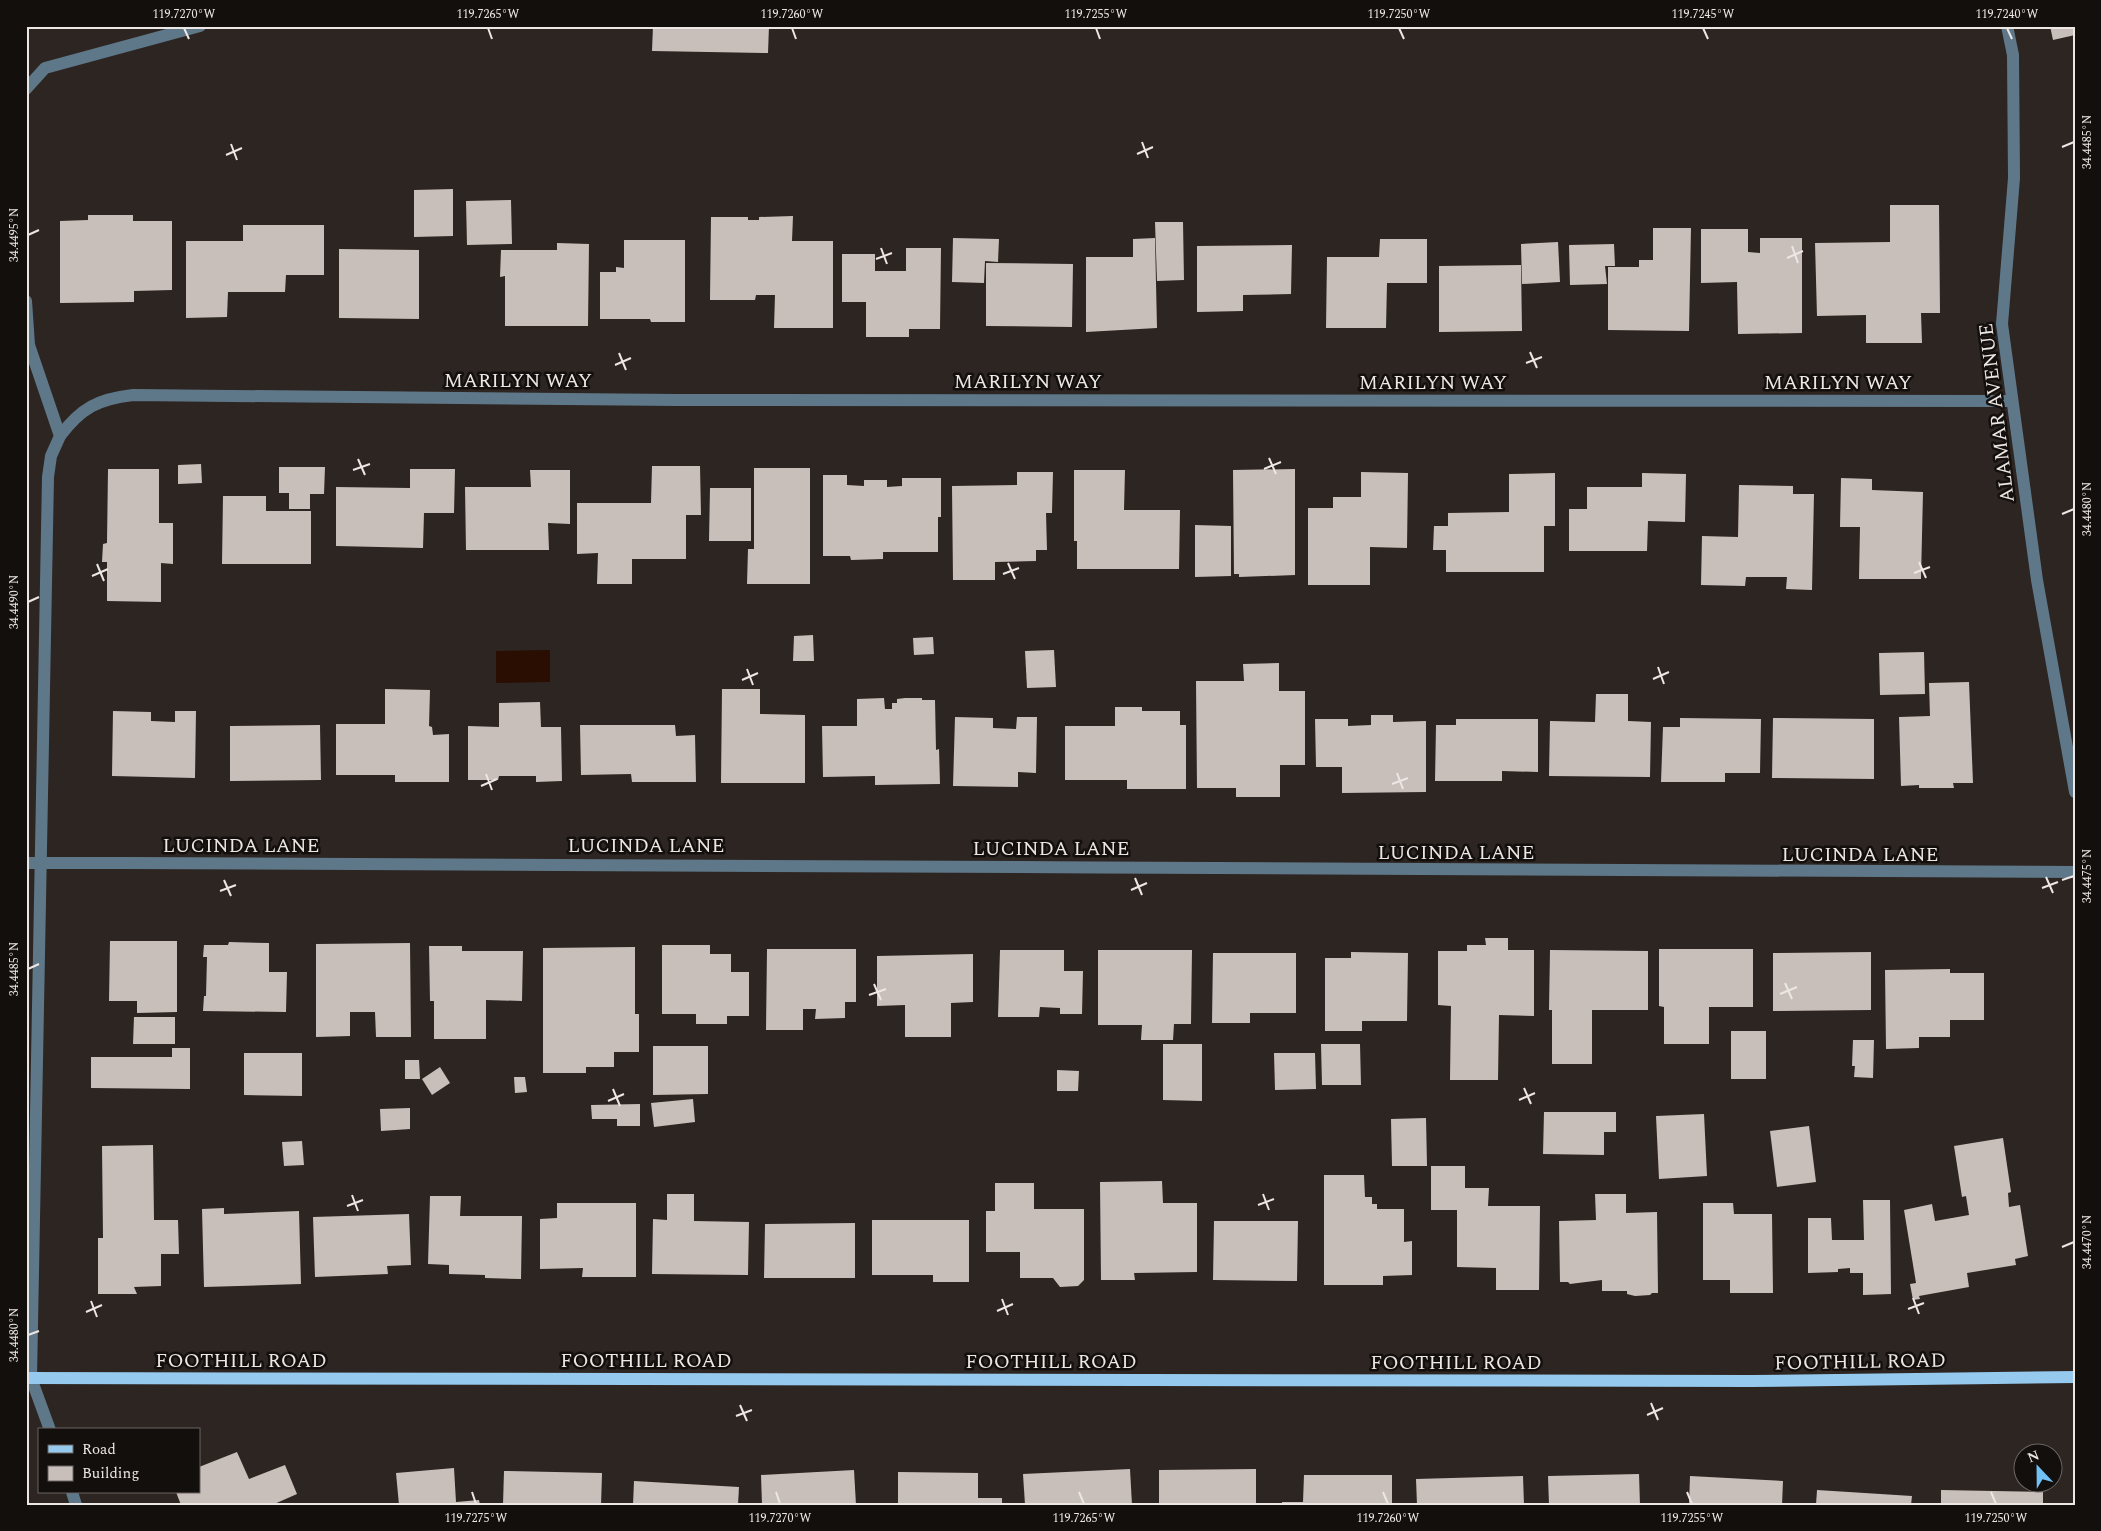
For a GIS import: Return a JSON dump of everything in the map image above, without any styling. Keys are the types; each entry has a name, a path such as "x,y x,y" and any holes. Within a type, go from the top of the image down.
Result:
{"main road":[{"name":"FOOTHILL ROAD","path":"29,1378 1750,1381 2075,1377"}],"street":[{"path":"26,88 44,68 200,26"},
{"name":"ALAMAR AVENUE","path":"2007,26 2013,55 2014,178 2002,324 2011,401 2037,580 2075,792"},
{"path":"26,301 29,345 60,436"},
{"name":"MARILYN WAY","path":"29,1378 48,477 51,456 60,436 73,418 90,406 110,398 132,395 676,400 2011,401"},
{"name":"LUCINDA LANE","path":"26,863 704,864 1686,872 2075,872"},
{"path":"29,1378 49,1428"}],"shaded area":[{"path":"550,650 550,682 496,683 496,651"}],"building":[{"path":"653,26 769,26 768,53 652,51"},
{"path":"2050,26 2075,26 2075,35 2053,40"},
{"path":"453,189 453,236 414,237 414,190"},
{"path":"511,200 512,244 467,245 466,201"},
{"path":"1890,205 1939,205 1940,313 1921,313 1922,343 1866,343 1866,315 1817,316 1815,243 1890,242"},
{"path":"88,215 133,215 133,221 172,221 172,290 134,291 134,302 60,303 60,221 88,220"},
{"path":"793,216 792,241 833,241 833,328 774,328 775,295 756,295 755,300 710,300 711,217 748,217 748,220 759,220 759,217"},
{"path":"1155,222 1183,222 1184,280 1157,281"},
{"path":"243,225 324,225 324,275 286,275 285,292 228,292 227,317 186,318 186,241 243,241"},
{"path":"1653,228 1691,228 1689,331 1608,330 1608,267 1639,267 1639,260 1653,260"},
{"path":"1701,229 1748,229 1748,252 1760,253 1760,238 1802,238 1802,333 1738,334 1737,282 1701,283"},
{"path":"953,238 999,239 998,262 985,261 984,283 952,282"},
{"path":"1155,238 1157,328 1086,332 1086,257 1133,257 1133,239"},
{"path":"1380,239 1427,239 1427,283 1387,283 1386,328 1326,328 1327,257 1379,257"},
{"path":"624,240 685,240 685,322 651,322 650,319 600,319 600,272 616,272 616,267 624,268"},
{"path":"1558,242 1560,282 1522,284 1521,244"},
{"path":"557,243 589,244 588,326 505,326 505,276 500,277 501,250 557,250"},
{"path":"1614,244 1615,266 1605,266 1607,284 1570,285 1569,245"},
{"path":"1292,245 1291,294 1243,295 1243,311 1197,312 1197,246"},
{"path":"906,248 941,248 940,329 909,329 909,337 866,337 866,302 842,302 842,254 875,254 875,271 906,271"},
{"path":"339,249 419,250 419,319 339,318"},
{"path":"986,263 1073,264 1072,327 986,326"},
{"path":"1521,265 1522,331 1439,332 1439,266"},
{"path":"201,464 202,483 178,484 178,465"},
{"path":"652,466 700,466 701,515 686,515 686,559 632,559 632,584 597,584 598,553 577,554 577,503 651,503"},
{"path":"279,467 325,467 324,494 310,494 310,509 289,509 289,493 279,493"},
{"path":"754,468 810,468 810,584 747,584 748,549 754,549"},
{"path":"108,469 159,469 159,523 173,523 173,564 161,563 161,602 107,601 107,562 102,562 103,544 107,543"},
{"path":"410,469 455,469 454,513 424,513 423,548 336,546 336,487 410,488"},
{"path":"1295,469 1295,575 1239,577 1239,574 1234,574 1233,470"},
{"path":"530,470 570,470 570,524 548,523 549,550 466,550 465,487 531,487"},
{"path":"1074,470 1125,470 1124,510 1180,510 1179,569 1077,569 1077,541 1074,541"},
{"path":"1017,472 1053,472 1052,513 1046,513 1047,550 1036,550 1036,561 995,562 995,580 953,580 952,486 1017,485"},
{"path":"1361,472 1408,473 1407,548 1370,547 1370,585 1308,585 1308,508 1333,508 1333,497 1361,497"},
{"path":"1555,473 1555,526 1544,526 1544,572 1446,572 1446,550 1433,550 1434,526 1448,526 1448,513 1509,512 1509,474"},
{"path":"1642,473 1686,474 1685,522 1648,521 1647,551 1569,551 1569,509 1587,509 1587,487 1642,487"},
{"path":"823,475 847,475 847,485 864,486 864,480 887,480 887,487 902,486 902,478 941,478 941,517 938,517 938,552 883,552 883,559 851,560 850,556 823,556"},
{"path":"1841,478 1872,479 1872,490 1923,492 1921,579 1859,579 1860,527 1840,527"},
{"path":"1739,485 1793,486 1793,494 1814,494 1812,590 1786,589 1787,577 1746,577 1745,586 1701,585 1702,536 1738,537"},
{"path":"710,488 751,488 751,541 709,541"},
{"path":"223,496 266,496 266,511 311,511 311,564 222,564"},
{"path":"1195,525 1231,526 1231,576 1195,577"},
{"path":"813,635 814,661 793,661 794,636"},
{"path":"933,637 934,654 914,655 913,638"},
{"path":"1054,650 1056,687 1027,688 1025,651"},
{"path":"1924,652 1925,694 1880,695 1879,653"},
{"path":"1279,663 1279,691 1305,691 1305,765 1280,765 1280,797 1236,797 1236,788 1197,788 1196,681 1244,681 1243,664"},
{"path":"1969,682 1973,783 1953,783 1954,788 1919,788 1919,785 1901,786 1899,717 1930,716 1929,683"},
{"path":"385,689 430,690 429,726 432,727 433,735 449,734 449,782 395,782 395,775 336,775 336,724 385,724"},
{"path":"722,689 760,689 760,714 805,715 805,783 721,783"},
{"path":"1596,694 1628,694 1628,721 1651,722 1650,777 1549,776 1550,721 1595,722"},
{"path":"884,698 885,709 892,709 892,703 897,703 897,699 922,698 922,700 935,700 936,750 939,749 940,784 875,785 875,776 823,777 822,726 857,726 857,699"},
{"path":"540,702 541,727 561,727 562,781 536,782 536,776 499,776 498,780 468,780 468,726 499,727 499,703"},
{"path":"1115,707 1142,707 1142,711 1180,711 1180,725 1186,725 1186,789 1127,789 1127,780 1065,780 1065,726 1115,726"},
{"path":"113,711 151,712 151,721 175,722 175,711 196,711 195,778 112,776"},
{"path":"1371,715 1393,715 1393,722 1426,721 1426,792 1342,793 1342,767 1316,767 1315,719 1348,719 1348,726 1371,725"},
{"path":"955,717 993,718 993,728 1016,729 1017,717 1037,717 1036,773 1018,772 1018,787 953,786"},
{"path":"1680,718 1761,719 1760,773 1725,773 1725,782 1661,782 1663,727 1680,727"},
{"path":"1773,718 1874,719 1874,779 1772,778"},
{"path":"1456,719 1538,719 1538,772 1502,771 1502,781 1435,781 1436,725 1456,725"},
{"path":"320,725 321,780 230,781 230,726"},
{"path":"580,725 675,725 676,736 695,735 696,782 632,782 631,774 581,775"},
{"path":"1485,938 1508,938 1508,950 1534,950 1534,1016 1499,1015 1498,1080 1450,1080 1451,1006 1438,1005 1438,951 1467,951 1467,945 1486,945"},
{"path":"110,941 177,941 177,1012 137,1013 137,1001 109,1001"},
{"path":"229,942 269,943 269,972 287,972 286,1012 203,1011 204,996 206,996 207,957 203,957 204,945 228,945"},
{"path":"410,943 411,1037 376,1037 375,1012 350,1012 350,1036 316,1037 316,944"},
{"path":"662,945 710,945 710,954 731,954 731,972 749,972 749,1016 727,1016 727,1024 696,1024 696,1014 662,1014"},
{"path":"429,946 462,946 462,951 523,951 522,1001 486,1000 486,1039 434,1039 434,1001 430,1001"},
{"path":"635,947 635,1014 639,1014 639,1052 614,1052 614,1067 586,1067 586,1073 543,1073 543,948"},
{"path":"767,949 856,949 856,1002 845,1002 845,1018 815,1019 816,1009 803,1009 803,1030 766,1030"},
{"path":"1659,949 1753,949 1753,1007 1709,1007 1709,1044 1664,1044 1664,1007 1659,1006"},
{"path":"1000,950 1064,950 1064,971 1083,971 1082,1014 1060,1014 1060,1008 1040,1007 1039,1017 998,1017"},
{"path":"1098,950 1192,950 1191,1024 1174,1024 1173,1040 1141,1040 1142,1025 1098,1025"},
{"path":"1550,950 1648,951 1648,1010 1592,1010 1592,1064 1552,1064 1552,1010 1549,1010"},
{"path":"1351,952 1408,953 1407,1021 1362,1021 1362,1031 1325,1031 1325,958 1351,958"},
{"path":"1871,952 1871,1010 1773,1011 1773,953"},
{"path":"1213,953 1296,953 1296,1013 1250,1013 1250,1023 1212,1023"},
{"path":"973,954 973,1002 951,1003 951,1037 905,1037 905,1005 877,1006 877,956"},
{"path":"1950,969 1950,973 1984,973 1984,1020 1950,1020 1950,1037 1919,1037 1919,1048 1886,1049 1885,970"},
{"path":"134,1017 175,1017 175,1044 133,1044"},
{"path":"1731,1031 1766,1031 1766,1079 1731,1079"},
{"path":"1853,1040 1874,1040 1873,1078 1854,1077 1855,1066 1852,1066"},
{"path":"1163,1044 1202,1044 1202,1101 1163,1100"},
{"path":"1321,1044 1360,1044 1361,1085 1322,1085"},
{"path":"653,1046 708,1046 708,1094 653,1095"},
{"path":"172,1048 190,1048 190,1089 91,1088 91,1057 172,1057"},
{"path":"244,1053 302,1053 302,1096 244,1095"},
{"path":"1274,1053 1315,1053 1316,1089 1275,1090"},
{"path":"405,1060 419,1060 420,1079 405,1079"},
{"path":"440,1067 450,1083 432,1095 422,1079"},
{"path":"1057,1070 1079,1071 1078,1091 1057,1091"},
{"path":"514,1077 525,1077 527,1092 515,1093"},
{"path":"693,1099 695,1122 654,1127 651,1103"},
{"path":"640,1104 640,1126 617,1126 617,1119 592,1119 591,1105"},
{"path":"410,1108 410,1129 381,1131 380,1109"},
{"path":"1544,1112 1616,1112 1616,1132 1604,1132 1604,1155 1543,1154"},
{"path":"1704,1114 1707,1176 1659,1179 1656,1116"},
{"path":"1426,1118 1427,1166 1392,1166 1391,1119"},
{"path":"1809,1126 1816,1182 1777,1187 1770,1131"},
{"path":"2003,1138 2011,1192 2008,1193 2009,1207 2020,1205 2028,1256 2015,1259 2016,1265 1967,1273 1969,1287 1919,1296 1920,1299 1913,1300 1910,1284 1916,1283 1904,1210 1932,1204 1935,1221 1969,1215 1966,1196 1962,1197 1954,1146"},
{"path":"302,1141 304,1165 284,1166 282,1142"},
{"path":"153,1145 154,1220 178,1220 179,1254 161,1254 161,1286 134,1287 137,1294 98,1294 98,1238 103,1238 102,1146"},
{"path":"1431,1166 1465,1166 1465,1188 1489,1188 1488,1206 1540,1206 1539,1290 1496,1290 1496,1268 1457,1267 1457,1210 1431,1210"},
{"path":"1324,1175 1364,1175 1365,1197 1372,1197 1372,1204 1377,1204 1377,1209 1404,1209 1404,1242 1412,1241 1412,1275 1383,1276 1383,1285 1324,1285"},
{"path":"1162,1181 1163,1203 1197,1203 1197,1272 1134,1273 1135,1280 1101,1280 1100,1182"},
{"path":"995,1183 1034,1183 1034,1209 1084,1209 1084,1280 1078,1286 1060,1287 1053,1278 1020,1278 1020,1252 986,1252 986,1211 995,1211"},
{"path":"667,1194 694,1194 694,1221 749,1222 748,1275 652,1274 653,1219 667,1220"},
{"path":"1595,1194 1626,1194 1626,1213 1657,1212 1658,1293 1635,1296 1627,1294 1627,1291 1602,1291 1602,1280 1570,1284 1568,1282 1560,1282 1559,1221 1596,1220"},
{"path":"430,1196 461,1196 460,1216 522,1216 521,1279 449,1274 449,1265 428,1264"},
{"path":"1863,1200 1890,1200 1891,1294 1863,1295 1863,1273 1850,1273 1850,1268 1838,1269 1838,1272 1808,1273 1808,1218 1831,1218 1832,1240 1864,1240"},
{"path":"557,1203 636,1203 636,1277 582,1277 583,1268 540,1269 540,1219 557,1218"},
{"path":"1703,1203 1733,1203 1734,1214 1772,1214 1773,1293 1730,1293 1730,1280 1703,1280"},
{"path":"224,1208 224,1214 299,1211 301,1284 204,1287 202,1209"},
{"path":"409,1214 411,1265 387,1266 388,1274 315,1277 313,1217"},
{"path":"872,1220 969,1220 969,1282 933,1282 933,1275 872,1275"},
{"path":"1214,1221 1298,1221 1297,1281 1213,1280"},
{"path":"855,1223 855,1278 764,1278 765,1224"},
{"path":"237,1452 249,1479 285,1465 297,1494 272,1505 181,1505 177,1494 200,1494 200,1467"},
{"path":"454,1468 456,1502 479,1500 480,1505 399,1505 396,1473"},
{"path":"1130,1469 1132,1505 1025,1505 1023,1474"},
{"path":"1256,1469 1256,1505 1159,1505 1159,1470"},
{"path":"854,1470 856,1505 762,1505 761,1475"},
{"path":"504,1471 602,1473 601,1505 503,1505"},
{"path":"898,1472 978,1473 978,1498 1002,1498 1002,1505 898,1505"},
{"path":"1639,1474 1640,1505 1549,1505 1548,1476"},
{"path":"1304,1475 1392,1475 1392,1505 1282,1505 1282,1502 1303,1502"},
{"path":"1523,1476 1524,1505 1417,1505 1416,1479"},
{"path":"1690,1476 1783,1481 1782,1505 1689,1505"},
{"path":"634,1481 739,1487 738,1505 633,1505"},
{"path":"1817,1490 1912,1496 1911,1505 1816,1505"},
{"path":"1941,1490 2043,1494 2043,1505 1941,1505"}]}
